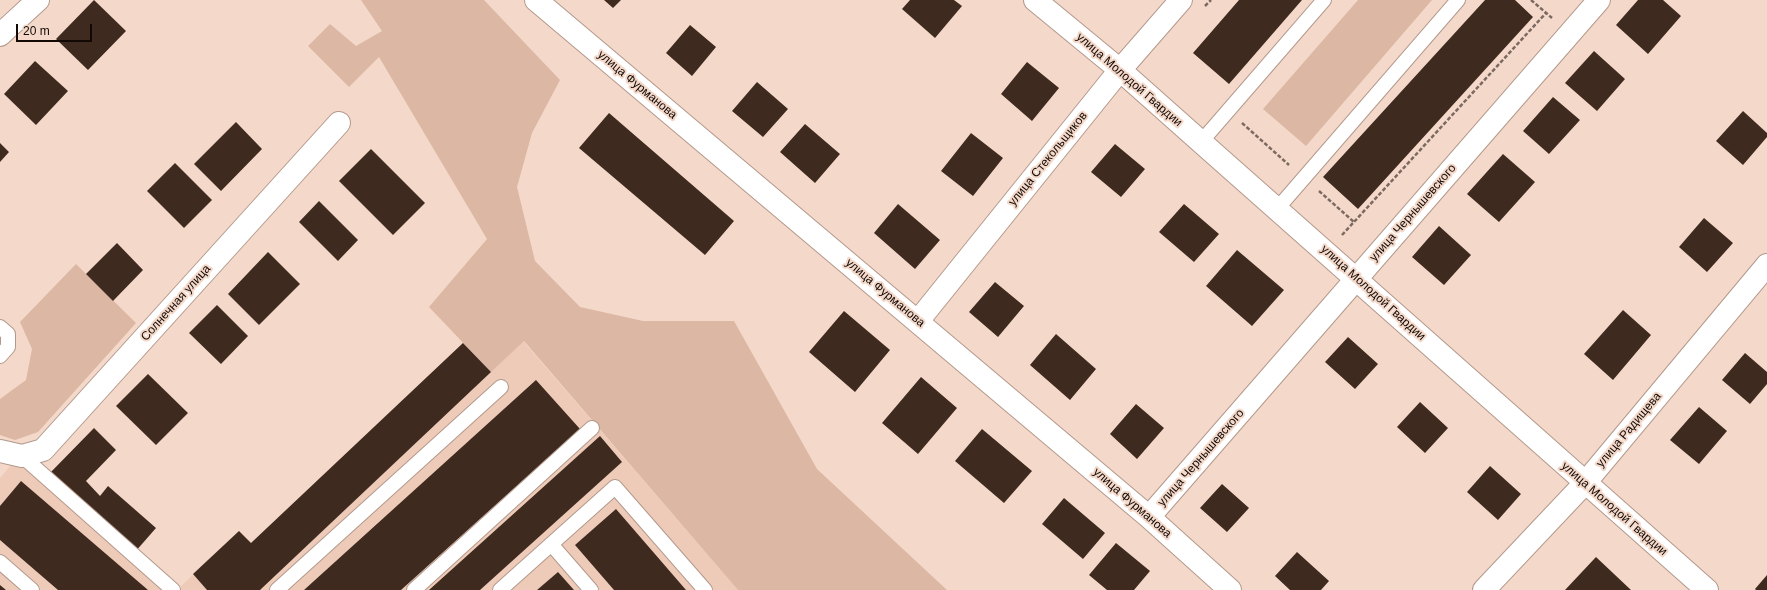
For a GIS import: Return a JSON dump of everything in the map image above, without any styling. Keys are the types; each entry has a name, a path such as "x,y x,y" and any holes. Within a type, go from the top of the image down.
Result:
{"street":[{"path":"0,35 38,0"},
{"name":"улица Фурманова","path":"536,0 1149,517 1230,590"},
{"name":"улица Молодой Гвардии","path":"1035,0 1120,70 1707,590"},
{"name":"улица Стекольщиков","path":"918,321 1120,70 1181,0"},
{"name":"улица Чернышевского","path":"1149,517 1599,0"},
{"name":"Солнечная улица","path":"0,451 22,456 44,450 339,123"},
{"name":"улица Радищева","path":"1484,590 1585,483 1767,265"}],"lane":[{"path":"1201,142 1324,0"},
{"path":"1277,209 1458,0"},
{"path":"0,327 8,334 8,348 0,356"},
{"path":"277,590 501,387"},
{"path":"414,590 592,428"},
{"path":"22,456 173,590"},
{"path":"500,590 614,487 705,590"},
{"path":"551,544 591,590"},
{"path":"0,562 32,590"}],"path":[{"path":"1327,252 1546,13"}],"shaded area":[{"path":"361,0 484,0 560,80 532,133 517,187 535,261 580,307 643,321 734,321 817,469 947,590 738,590 524,341 491,372 429,307 487,239 379,57 349,87 308,46 330,24 356,46 382,31"},
{"path":"1358,0 1432,0 1306,146 1263,109"},
{"path":"76,264 136,323 38,432 15,440 0,435 0,399 26,380 32,349 20,322"},
{"path":"523,341 738,590 0,590 0,478 11,465 44,466 178,589 239,531 252,543 463,343 491,372"}],"building":[{"path":"94,0 126,31 88,70 56,39"},
{"path":"604,0 621,0 613,8"},
{"path":"910,0 954,0 962,6 935,38 902,9"},
{"path":"1239,0 1302,0 1229,84 1193,53"},
{"path":"1485,0 1515,0 1533,17 1358,209 1323,177"},
{"path":"1638,0 1663,0 1681,16 1648,54 1616,25"},
{"path":"690,25 716,47 692,76 666,53"},
{"path":"1594,51 1625,79 1597,111 1565,83"},
{"path":"35,61 68,91 36,125 4,94"},
{"path":"1027,62 1059,88 1032,121 1001,94"},
{"path":"757,82 788,109 763,137 732,111"},
{"path":"1553,97 1580,120 1549,154 1523,131"},
{"path":"1743,111 1767,133 1767,137 1743,165 1716,141"},
{"path":"609,113 734,221 705,255 579,148"},
{"path":"236,122 262,149 221,191 194,164"},
{"path":"805,124 840,154 815,183 780,152"},
{"path":"971,133 1003,158 973,196 941,171"},
{"path":"0,143 9,152 0,162"},
{"path":"1115,144 1145,169 1121,197 1091,172"},
{"path":"371,149 425,203 393,235 339,181"},
{"path":"1503,154 1535,182 1499,222 1467,194"},
{"path":"175,163 212,200 184,228 147,191"},
{"path":"319,201 358,240 338,261 299,222"},
{"path":"898,204 940,240 915,269 874,233"},
{"path":"1184,204 1219,234 1194,262 1159,232"},
{"path":"1704,218 1733,243 1707,272 1679,247"},
{"path":"1439,226 1471,255 1444,285 1412,257"},
{"path":"117,243 143,270 113,301 86,274"},
{"path":"1237,250 1284,290 1252,326 1206,286"},
{"path":"268,252 300,284 259,325 228,294"},
{"path":"995,282 1024,306 998,337 969,312"},
{"path":"217,305 248,336 221,364 189,333"},
{"path":"1623,310 1651,335 1613,380 1584,354"},
{"path":"844,311 890,350 855,392 809,352"},
{"path":"1056,334 1096,369 1070,400 1030,365"},
{"path":"1348,337 1378,364 1355,389 1325,362"},
{"path":"463,343 491,372 260,590 207,590 193,574 239,531 251,543"},
{"path":"1745,353 1767,372 1767,384 1750,404 1722,380"},
{"path":"148,374 188,413 156,445 116,406"},
{"path":"921,377 957,408 918,454 882,423"},
{"path":"536,380 580,429 401,590 304,590"},
{"path":"1420,402 1448,428 1425,453 1397,427"},
{"path":"1136,404 1164,428 1137,459 1110,434"},
{"path":"1699,407 1727,431 1699,464 1670,440"},
{"path":"94,428 116,450 86,481 100,496 108,486 156,528 135,552 50,473"},
{"path":"982,429 1032,471 1004,503 955,461"},
{"path":"600,436 622,462 480,590 429,590"},
{"path":"1490,466 1521,494 1498,520 1467,492"},
{"path":"21,481 148,590 58,590 0,540 0,506"},
{"path":"1222,484 1249,508 1227,532 1200,508"},
{"path":"1064,498 1105,533 1083,559 1042,524"},
{"path":"616,509 686,590 614,590 575,545"},
{"path":"1116,543 1150,571 1134,590 1107,590 1089,575"},
{"path":"1297,552 1329,581 1321,590 1290,590 1275,576"},
{"path":"1596,557 1631,590 1565,590"},
{"path":"558,572 574,590 537,590"},
{"path":"1767,575 1767,590 1756,590 1755,589"},
{"path":"0,585 6,590 0,590"}]}
